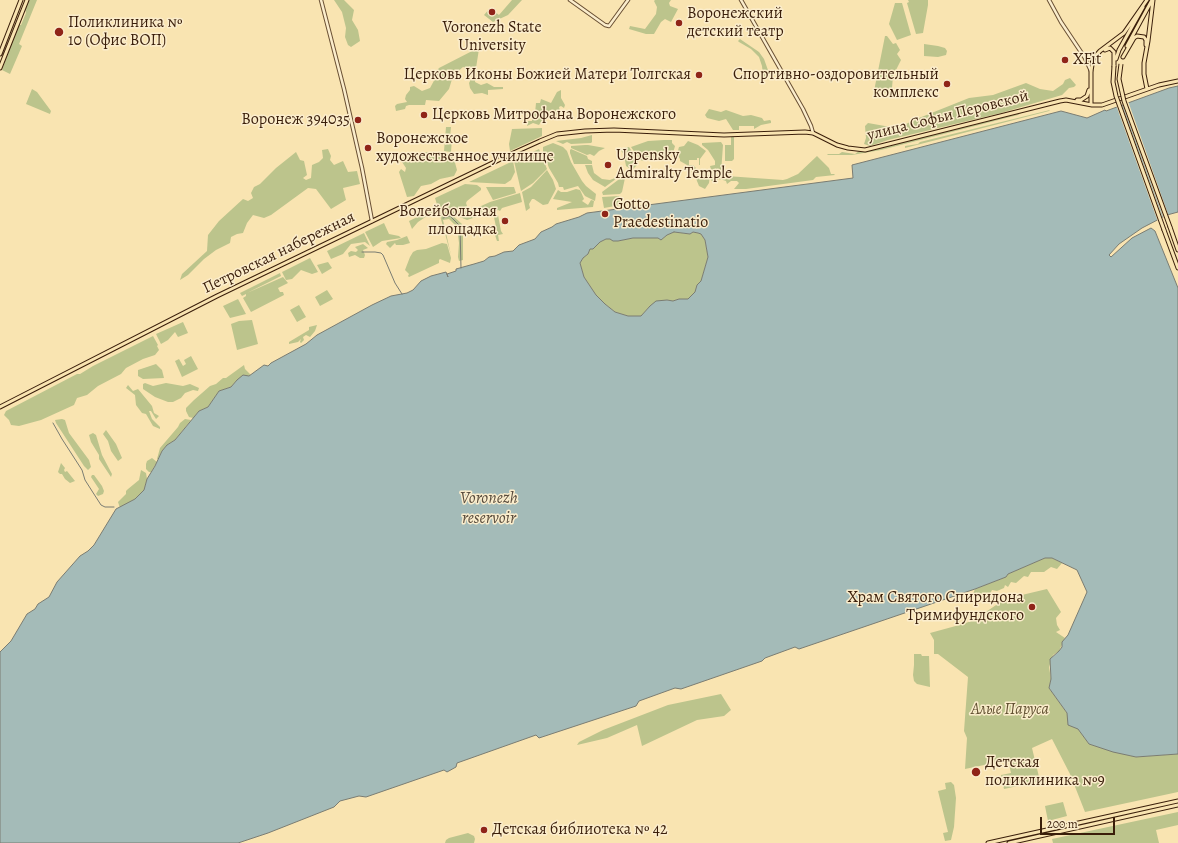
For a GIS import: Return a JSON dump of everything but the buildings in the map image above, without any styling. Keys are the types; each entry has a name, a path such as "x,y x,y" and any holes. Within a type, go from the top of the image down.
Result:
{"main road":[{"path":"0,54 21,0"},
{"path":"0,68 26,0"},
{"path":"1091,105 1091,72 1095,56 1124,32 1147,0"},
{"path":"1114,66 1120,50 1147,0"},
{"path":"1153,0 1129,43 1121,64 1119,79 1124,101 1178,250"},
{"path":"1146,90 1144,63 1153,0"},
{"path":"1123,57 1135,37 1140,35 1144,37 1146,42 1142,67 1146,90"},
{"path":"1091,105 1093,63 1100,53 1109,48 1113,50 1115,54 1113,82 1116,96 1178,268"},
{"path":"1091,105 1108,103 1178,81"},
{"path":"1073,101 1081,100 1087,96 1090,85"},
{"name":"улица Софьи Перовской","path":"574,132 614,130 724,134 788,132 813,133 828,142 837,145 865,150 1060,101 1066,100 1091,105"},
{"name":"Петровская набережная","path":"0,408 217,296 372,221 540,141 557,134 574,132"},
{"path":"988,843 1178,801"},
{"path":"1010,843 1178,805"},
{"path":"1072,824 1073,828"}],"street":[{"path":"322,0 362,168 372,221"},
{"path":"570,0 605,25 609,26 628,0"},
{"path":"741,0 803,109 813,133"},
{"path":"1049,0 1061,22 1085,58 1091,72"},
{"path":"1085,58 1091,60 1095,56"},
{"path":"1085,58 1093,63"}],"green space":[{"path":"28,0 37,0 19,44 22,46 10,74 2,70 18,25 21,25 26,13 25,9"},
{"path":"334,0 344,0 354,10 352,20 358,30 360,41 351,47 348,45 345,37 346,28 342,12"},
{"path":"512,0 522,0 508,15 493,22 484,15 490,8 499,15"},
{"path":"671,0 669,3 670,6 678,9 671,22 665,19 661,22 654,34 646,34 629,29 630,26 645,29 656,14 657,7 654,1"},
{"path":"908,0 928,0 923,33 916,34 907,3 909,2"},
{"path":"895,3 902,3 911,35 897,40 889,24"},
{"path":"885,36 887,36 893,44 896,43 900,50 897,54 901,60 893,76 892,88 888,93 874,91"},
{"path":"740,39 759,52 764,59 769,73 766,77 763,76 759,57 751,49 739,42 738,41"},
{"path":"924,44 945,48 947,51 946,55 938,57 924,56"},
{"path":"478,48 475,82 481,85 487,83 494,87 503,87 503,89 488,90 488,95 482,93 474,94 469,83 473,70 463,67 453,76 449,89 439,101 426,100 425,105 409,105 406,106 405,109 396,111 395,106 397,104 407,102 405,99 410,87 414,86 422,91 430,88 439,68"},
{"path":"1070,78 1076,85 1069,88 1062,95 1001,113 888,140 870,146 864,144 866,138 865,126 868,123 896,128 969,98 993,95 1026,83 1040,89 1053,91 1063,84 1065,80"},
{"path":"32,89 37,92 51,111 50,114 26,104"},
{"path":"561,90 561,98 565,105 564,108 561,106 559,107 561,115 558,116 553,111 550,113 547,112 539,125 533,123 527,126 528,121 532,121 532,113 535,113 536,103 540,103 541,99 551,103 557,92"},
{"path":"709,109 721,112 726,110 743,116 751,115 762,118 764,121 770,120 771,123 761,125 754,129 754,126 739,126 739,130 733,130 726,119 719,121 707,118 705,115"},
{"path":"1050,110 905,148 905,146 918,144 920,142"},
{"path":"1021,113 881,150 852,155 827,155 839,154 842,152 855,154 859,151 874,150"},
{"path":"446,127 451,127 451,152 444,151"},
{"path":"542,128 542,136 510,151 509,144 512,129"},
{"path":"592,135 591,143 571,144 567,142 563,144 556,141 581,138"},
{"path":"731,137 734,137 734,159 732,161 725,161 725,145 731,145"},
{"path":"672,140 672,143 675,146 673,153 668,155 668,157 657,157 644,161 640,160 631,147 648,141"},
{"path":"688,141 698,145 706,151 700,159 700,165 699,158 697,158 697,160 689,160 689,165 693,165 696,168 692,172 687,165 680,161 677,154 679,147 684,146"},
{"path":"721,142 723,145 721,173 712,173 710,166 715,165 715,161 702,143"},
{"path":"553,143 563,147 567,151 571,162 582,181 596,194 595,201 585,196 578,186 564,190 563,187 559,187 549,168 543,151 543,147"},
{"path":"588,145 605,148 594,156 590,154 587,155 571,148 571,146"},
{"path":"629,147 638,161 637,165 632,170 626,166 624,155 620,149"},
{"path":"328,149 331,156 330,160 334,165 343,161 348,172 357,171 360,184 343,188 346,200 331,209 316,189 308,188 271,215 264,218 253,215 247,223 243,233 231,237 230,243 216,250 204,259 188,275 180,280 182,274 207,251 208,235 219,221 243,199 248,201 253,198 251,193 254,187 260,184 276,168 296,152 300,160 304,161 307,175 303,178 306,180 311,178 312,165 319,162 323,158 322,150"},
{"path":"539,149 547,169 533,183 521,191 514,161"},
{"path":"571,149 587,156 588,159 592,161 592,164 574,164 570,153"},
{"path":"427,152 448,154 454,159 457,170 454,176 421,186 414,196 407,197 399,172 401,169 405,172 406,168 400,159 404,157 408,162 416,160 421,154"},
{"path":"817,156 829,168 831,174 835,175 816,177 813,180 746,189 734,189 739,183 737,181 731,181 727,184 726,181 723,180 718,179 714,183 711,180 712,175 783,180 798,174"},
{"path":"513,161 515,172 511,180 505,184 469,182"},
{"path":"585,165 592,165 594,173 602,179 610,180 620,176 605,187 593,180"},
{"path":"547,170 556,189 548,204 543,205 532,199 529,204 530,208 526,211 522,192 531,187"},
{"path":"710,175 709,183 705,189 699,186 695,176"},
{"path":"622,177 625,178 622,192 620,194 603,195 602,192"},
{"path":"465,184 477,185 481,188 481,190 467,201 467,206 465,208 439,211 435,198"},
{"path":"486,187 514,187 516,193 493,200"},
{"path":"576,189 580,190 584,199 582,201 588,205 591,200 594,201 593,207 557,210 557,208 572,202 553,199 558,190 561,192 567,192"},
{"path":"520,193 522,202 502,208 500,211 498,210 467,220 455,215 453,216 462,224 463,260 459,261 458,257 459,243 457,227 449,219 443,220 451,255 439,212 470,211 490,202"},
{"path":"619,196 622,201 621,205 604,208 602,197"},
{"path":"432,210 433,212 418,222 412,229 409,221"},
{"path":"495,215 498,215 503,234 498,235 499,241 497,241 495,235 497,232 494,217"},
{"path":"384,223 389,234 399,236 401,238 382,241 373,247 365,232"},
{"path":"674,232 690,234 693,232 698,233 701,234 705,240 708,257 701,281 697,285 695,292 688,299 673,301 667,300 650,306 641,316 628,316 615,312 605,304 596,295 584,277 580,263 588,254 590,249 593,249 600,242 606,239 618,241 633,238 658,238 661,240"},
{"path":"364,233 370,246 365,242 351,244 343,254 331,259 327,251"},
{"path":"407,236 410,243 396,245 395,243 390,248 386,244 387,242"},
{"path":"442,243 447,244 451,258 450,263 440,259 439,263 409,277 408,276 409,274 405,270 413,252"},
{"path":"363,244 368,248 363,250 365,255 364,258 360,258 355,255 349,257 348,253 351,251 356,252 358,250 355,247"},
{"path":"310,258 318,272 312,274 301,270 292,279 286,280 282,272"},
{"path":"328,262 332,268 322,274 317,265"},
{"path":"280,273 281,276 247,293 283,277 288,283 278,288 284,295 251,312 243,298 246,294 242,296 240,293"},
{"path":"327,290 333,299 320,306 315,297"},
{"path":"238,299 246,314 230,318 223,306"},
{"path":"299,305 306,317 297,322 290,310"},
{"path":"252,320 258,344 237,350 231,324 239,321"},
{"path":"183,322 188,333 178,337 175,332 168,340 161,344 156,334"},
{"path":"317,325 315,331 310,337 306,335 303,337 304,340 301,343 301,339 298,342 289,344 289,342 309,330 309,327"},
{"path":"153,336 159,350 155,355 143,359 126,368 121,374 98,386 87,395 77,398 74,405 41,420 19,426 11,425 9,420 4,415 6,411"},
{"path":"191,356 198,369 182,377 175,361 179,359 183,366 186,364 184,360"},
{"path":"156,364 162,370 164,378 143,379 138,376 138,370"},
{"path":"244,365 245,369 251,375 237,380 231,387 219,391 208,407 199,411 193,418 189,417 186,408 194,400 210,386 216,384 223,378 226,378"},
{"path":"145,383 153,386 166,383 183,386 190,384 199,388 198,391 193,390 185,393 181,398 173,402 168,402 155,397 143,389 143,384"},
{"path":"128,385 133,391 138,389 152,406 154,413 159,416 156,419 151,411 149,411 152,419 160,427 160,429 153,426 146,414 142,413 136,405 135,395 126,388"},
{"path":"185,419 191,420 175,440 167,445 157,459 160,448"},
{"path":"55,420 65,420 69,433 89,460 91,467 88,470 56,423"},
{"path":"106,430 116,444 122,458 118,461 111,451 108,441 103,434"},
{"path":"93,433 96,435 102,455 112,474 111,477 99,459 99,455 91,442 89,435"},
{"path":"152,458 157,462 151,472 149,472 146,469 146,464 147,461"},
{"path":"61,463 65,468 65,472 67,471 75,481 70,483 62,474 58,472"},
{"path":"141,470 146,473 147,479 144,490 135,499 120,508 118,502 126,494 126,491 139,480"},
{"path":"94,475 102,486 104,491 103,494 98,496 96,494 99,489 91,477"},
{"path":"1045,558 1052,558 1062,563 1057,569 1051,567 1044,572 1031,572 1028,577 1024,576 1016,583 1011,582 1008,587 1005,585 1004,588 997,591 992,590 990,594 982,599 973,594 975,589 1006,577 1008,574"},
{"name":"Алые Паруса","path":"1047,589 1061,612 1056,618 1057,625 1060,630 1056,632 1065,638 1059,651 1053,655 1049,667 1051,679 1049,688 1089,744 1136,757 1178,754 1178,792 1085,812 1070,774 1052,739 1032,748 1040,781 1004,789 1001,775 1011,773 1008,760 965,769 967,738 964,731 968,677 938,654 934,654 934,640 930,633 974,620 1005,599"},
{"path":"914,654 929,656 930,687 917,684 914,681"},
{"path":"721,694 731,710 724,716 697,720 642,746 637,725 607,738 577,745 579,742 603,730 668,705"},
{"path":"951,782 954,785 956,798 954,827 951,840 945,841 943,833 948,832 938,791 946,789 945,783"},
{"path":"1063,802 1067,816 1048,821 1045,806"},
{"path":"1178,812 1178,825 1156,830 1159,843 1053,843 1052,839"},
{"path":"468,833 474,836 474,843 445,843 449,838"}],"water":[{"name":"Voronezh reservoir","path":"1178,86 1178,212 1167,215 1142,228 1119,244 1109,255 1111,257 1132,238 1151,228 1155,231 1178,288 1178,754 1136,757 1113,752 1089,744 1078,729 1068,725 1067,713 1049,688 1051,679 1050,659 1062,647 1062,642 1068,635 1087,592 1077,570 1052,558 1045,558 1008,574 1006,577 975,589 799,649 795,647 765,658 762,661 681,689 675,688 639,701 636,706 539,738 536,735 457,763 456,767 447,772 444,770 366,797 359,796 340,801 334,807 238,843 0,843 0,652 11,641 27,614 49,597 57,582 80,556 94,545 116,509 135,499 144,490 147,479 162,451 167,445 175,440 199,411 208,407 219,391 231,387 243,375 249,376 264,365 268,366 306,344 317,335 372,305 391,296 407,293 413,290 421,281 431,276 446,272 448,277 447,274 456,271 456,269 484,261 489,257 504,252 513,251 519,245 535,239 541,232 556,224 587,213 853,178 852,165 1061,111 1087,118 1105,110 1106,111","holes":["674,232 690,234 693,232 701,234 705,240 708,257 701,281 697,285 695,292 688,299 656,301 641,316 628,316 615,312 605,304 596,295 584,277 580,263 588,254 590,249 593,249 600,242 606,239 618,241 633,238 658,238 661,240"]}],"pier":[{"path":"1128,101 1169,217 1164,219 1122,103"},
{"path":"1121,103 1163,219 1158,222 1116,105"}],"waterway":[{"path":"443,218 450,216 460,226 461,268"},
{"path":"362,252 375,252 383,255 395,283 402,294"},
{"path":"53,423 82,470 85,480 101,505 105,507 114,507"}],"place":[{"name":"Voronezh State University","path":"492,12"},
{"name":"Воронежский детский театр","path":"679,23"},
{"name":"Поликлиника № 10 (Офис ВОП)","path":"59,32"},
{"name":"XFit","path":"1065,60"},
{"name":"Церковь Иконы Божией Матери Толгская","path":"699,75"},
{"name":"Спортивно-оздоровительный комплекс","path":"947,84"},
{"name":"Церковь Митрофана Воронежского","path":"424,115"},
{"name":"Воронеж 394035","path":"358,120"},
{"name":"Воронежское художественное училище","path":"368,148"},
{"name":"Uspensky Admiralty Temple","path":"608,165"},
{"name":"Gotto Praedestinatio","path":"605,214"},
{"name":"Волейбольная площадка","path":"505,221"},
{"name":"Храм Святого Спиридона Тримифундского","path":"1032,607"},
{"name":"Детская поликлиника №9","path":"976,772"},
{"name":"Детская библиотека № 42","path":"484,830"}]}
